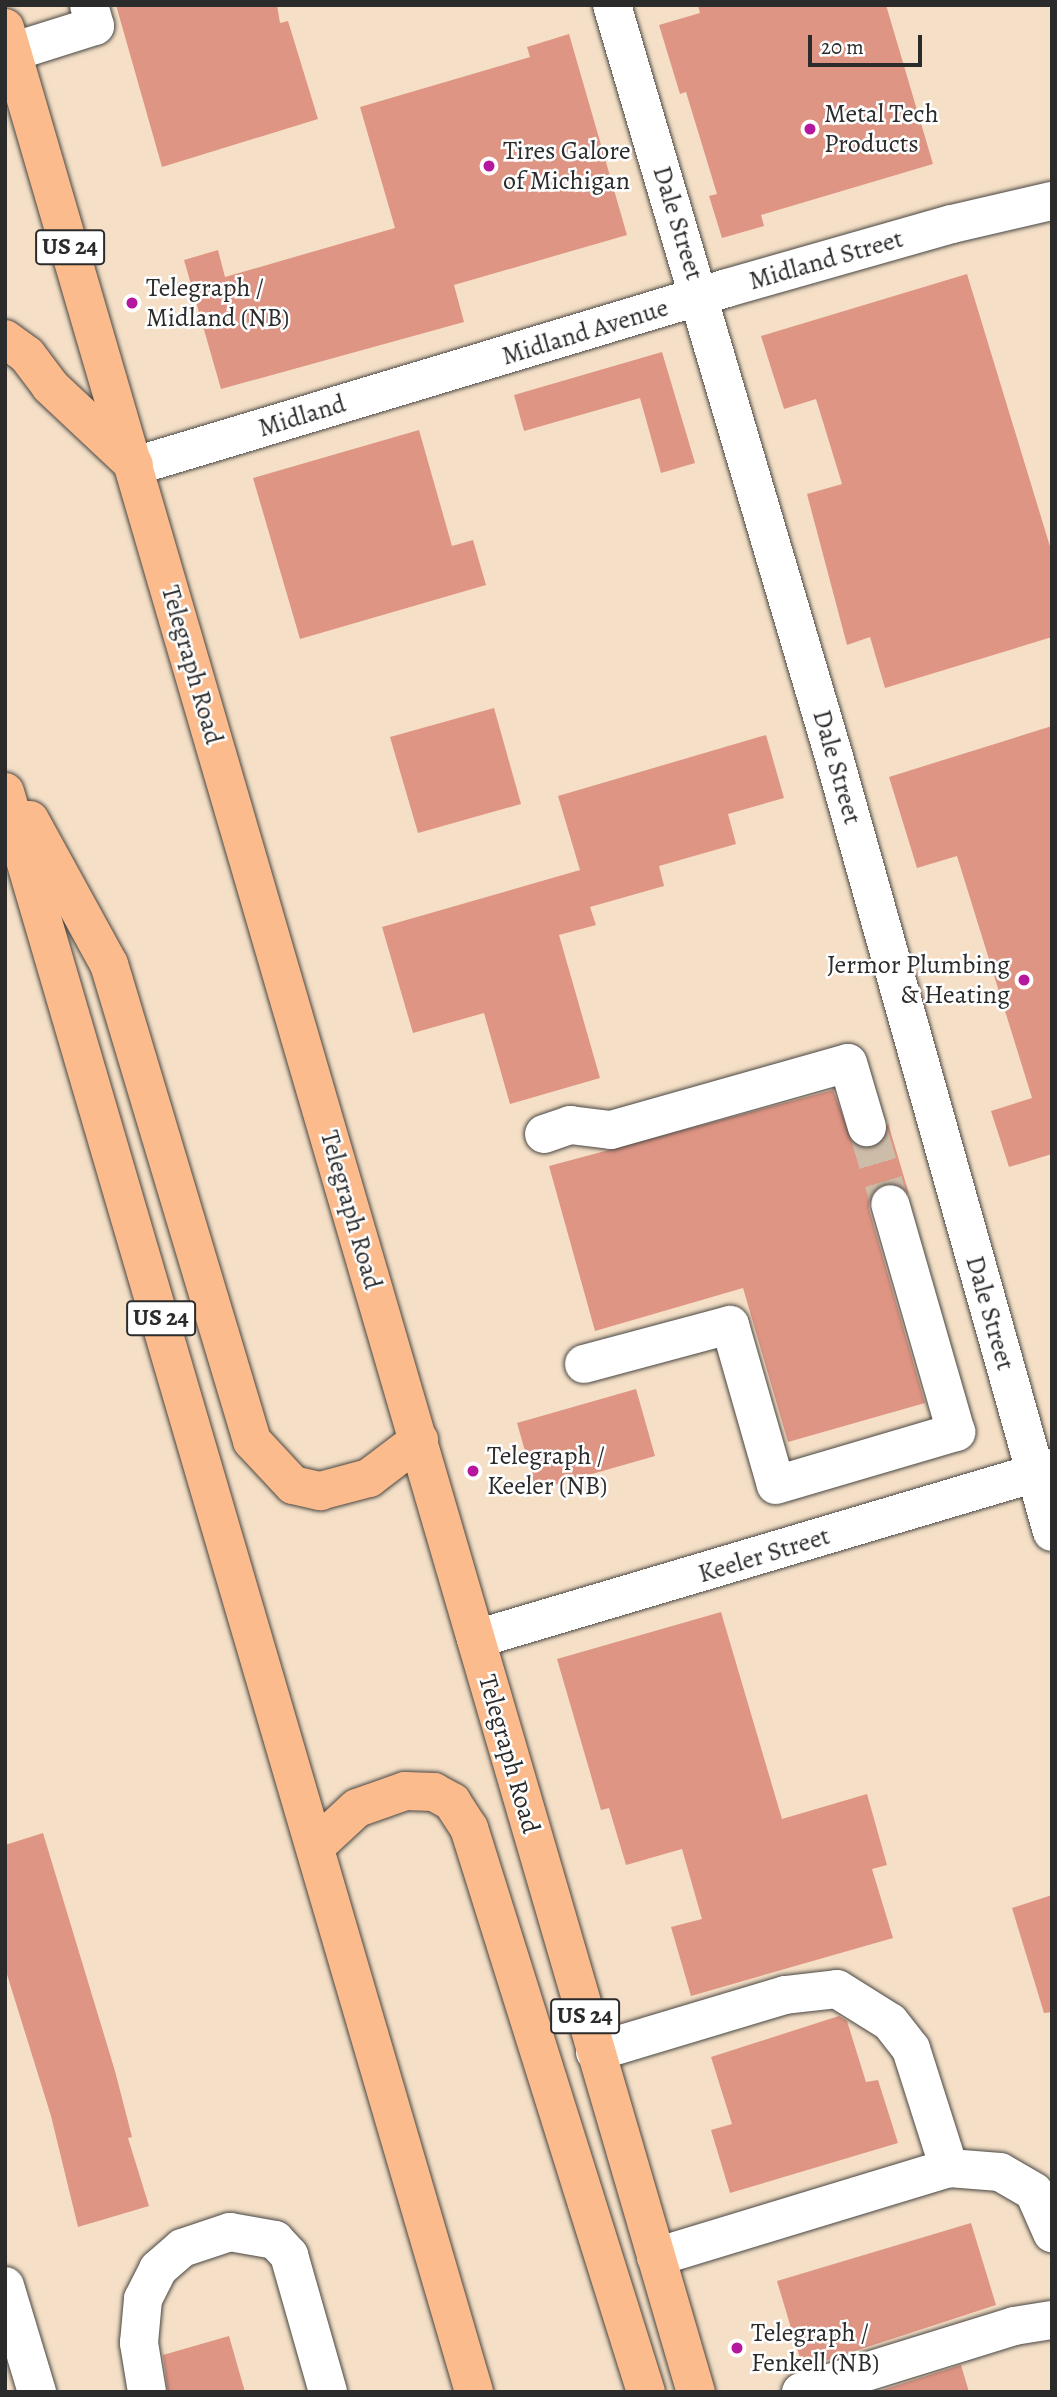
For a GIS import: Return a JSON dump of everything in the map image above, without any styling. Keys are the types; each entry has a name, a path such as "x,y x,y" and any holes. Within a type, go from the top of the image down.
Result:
{"main road":[{"name":"Telegraph Road","path":"9,40 696,2392"},
{"path":"5,339 27,355 50,386 135,466"},
{"path":"5,775 109,964 253,1441 293,1485 320,1492 369,1478 419,1440"},
{"name":"US 24","path":"5,792 317,1845 474,2392"},
{"path":"317,1845 357,1808 405,1791 434,1792 452,1802 469,1828 646,2392"}],"street":[{"path":"9,40 95,26 89,5"},
{"name":"Dale Street","path":"612,5 1043,1471 1052,1532"},
{"name":"Midland Street","path":"700,297 952,224 1052,201"},
{"name":"Midland Avenue","path":"469,366 700,297"},
{"name":"Midland","path":"135,466 469,366"},
{"path":"544,1134 570,1125 611,1130 848,1063 867,1127"},
{"path":"584,1364 730,1325 776,1485 956,1432 890,1204"},
{"name":"Keeler Street","path":"476,1639 1043,1471"},
{"path":"595,2052 785,1995 837,1989 890,2022 911,2049 949,2168"},
{"path":"656,2258 949,2168 1000,2172 1034,2192 1052,2233"},
{"path":"147,2392 139,2343 144,2299 158,2270 196,2242 230,2232 249,2232 275,2240 289,2255 328,2392"},
{"path":"5,2286 37,2392"},
{"path":"801,2392 1051,2317"}],"building":[{"path":"116,5 277,5 280,23 288,21 318,119 162,167"},
{"name":"Metal Tech Products","path":"698,5 886,5 933,164 761,215 764,226 722,238 709,196 717,194 686,92 680,94 659,25 700,13"},
{"path":"569,34 627,235 454,285 464,322 221,389 184,260 218,250 225,277 395,228 360,107 530,57 527,47"},
{"path":"967,274 1052,553 1052,637 885,688 870,637 847,645 807,494 842,484 816,399 784,409 761,336"},
{"path":"662,352 695,463 661,473 640,398 524,431 514,395"},
{"path":"419,430 452,546 473,540 486,585 300,639 253,478"},
{"path":"494,708 521,804 418,833 390,737"},
{"name":"Jermor Plumbing & Heating","path":"1052,726 1052,1154 1009,1167 991,1111 1032,1098 957,856 917,868 889,777"},
{"path":"766,735 784,798 728,814 736,844 659,866 664,886 590,907 596,925 559,935 600,1078 510,1104 484,1013 413,1033 382,927 580,870 558,796"},
{"path":"833,1090 853,1143 874,1148 883,1141 888,1123 909,1194 896,1183 883,1183 869,1198 869,1209 925,1403 788,1442 743,1288 595,1331 549,1166"},
{"path":"636,1389 655,1456 536,1490 517,1423"},
{"path":"721,1612 782,1819 867,1794 887,1865 872,1869 893,1938 691,1996 671,1927 702,1919 682,1849 626,1865 609,1808 601,1810 557,1659"},
{"path":"43,1833 115,2071 132,2137 128,2138 149,2206 78,2227 51,2116 5,1968 5,1845"},
{"path":"1052,1895 1052,2012 1044,2013 1012,1908"},
{"path":"839,2016 847,2021 866,2082 878,2080 898,2143 730,2193 711,2130 732,2124 711,2057"},
{"path":"971,2223 996,2305 803,2368 777,2281"},
{"path":"229,2336 245,2392 168,2392 163,2355"},
{"path":"961,2365 969,2392 876,2392"}],"tunnel":[{"path":"867,1127 890,1204"}],"place":[{"name":"Metal Tech Products","path":"810,129"},
{"name":"Tires Galore of Michigan","path":"489,166"},
{"name":"Telegraph / Midland (NB)","path":"132,303"},
{"name":"Jermor Plumbing & Heating","path":"1024,980"},
{"name":"Telegraph / Keeler (NB)","path":"473,1471"},
{"name":"Telegraph / Fenkell (NB)","path":"737,2348"}]}
